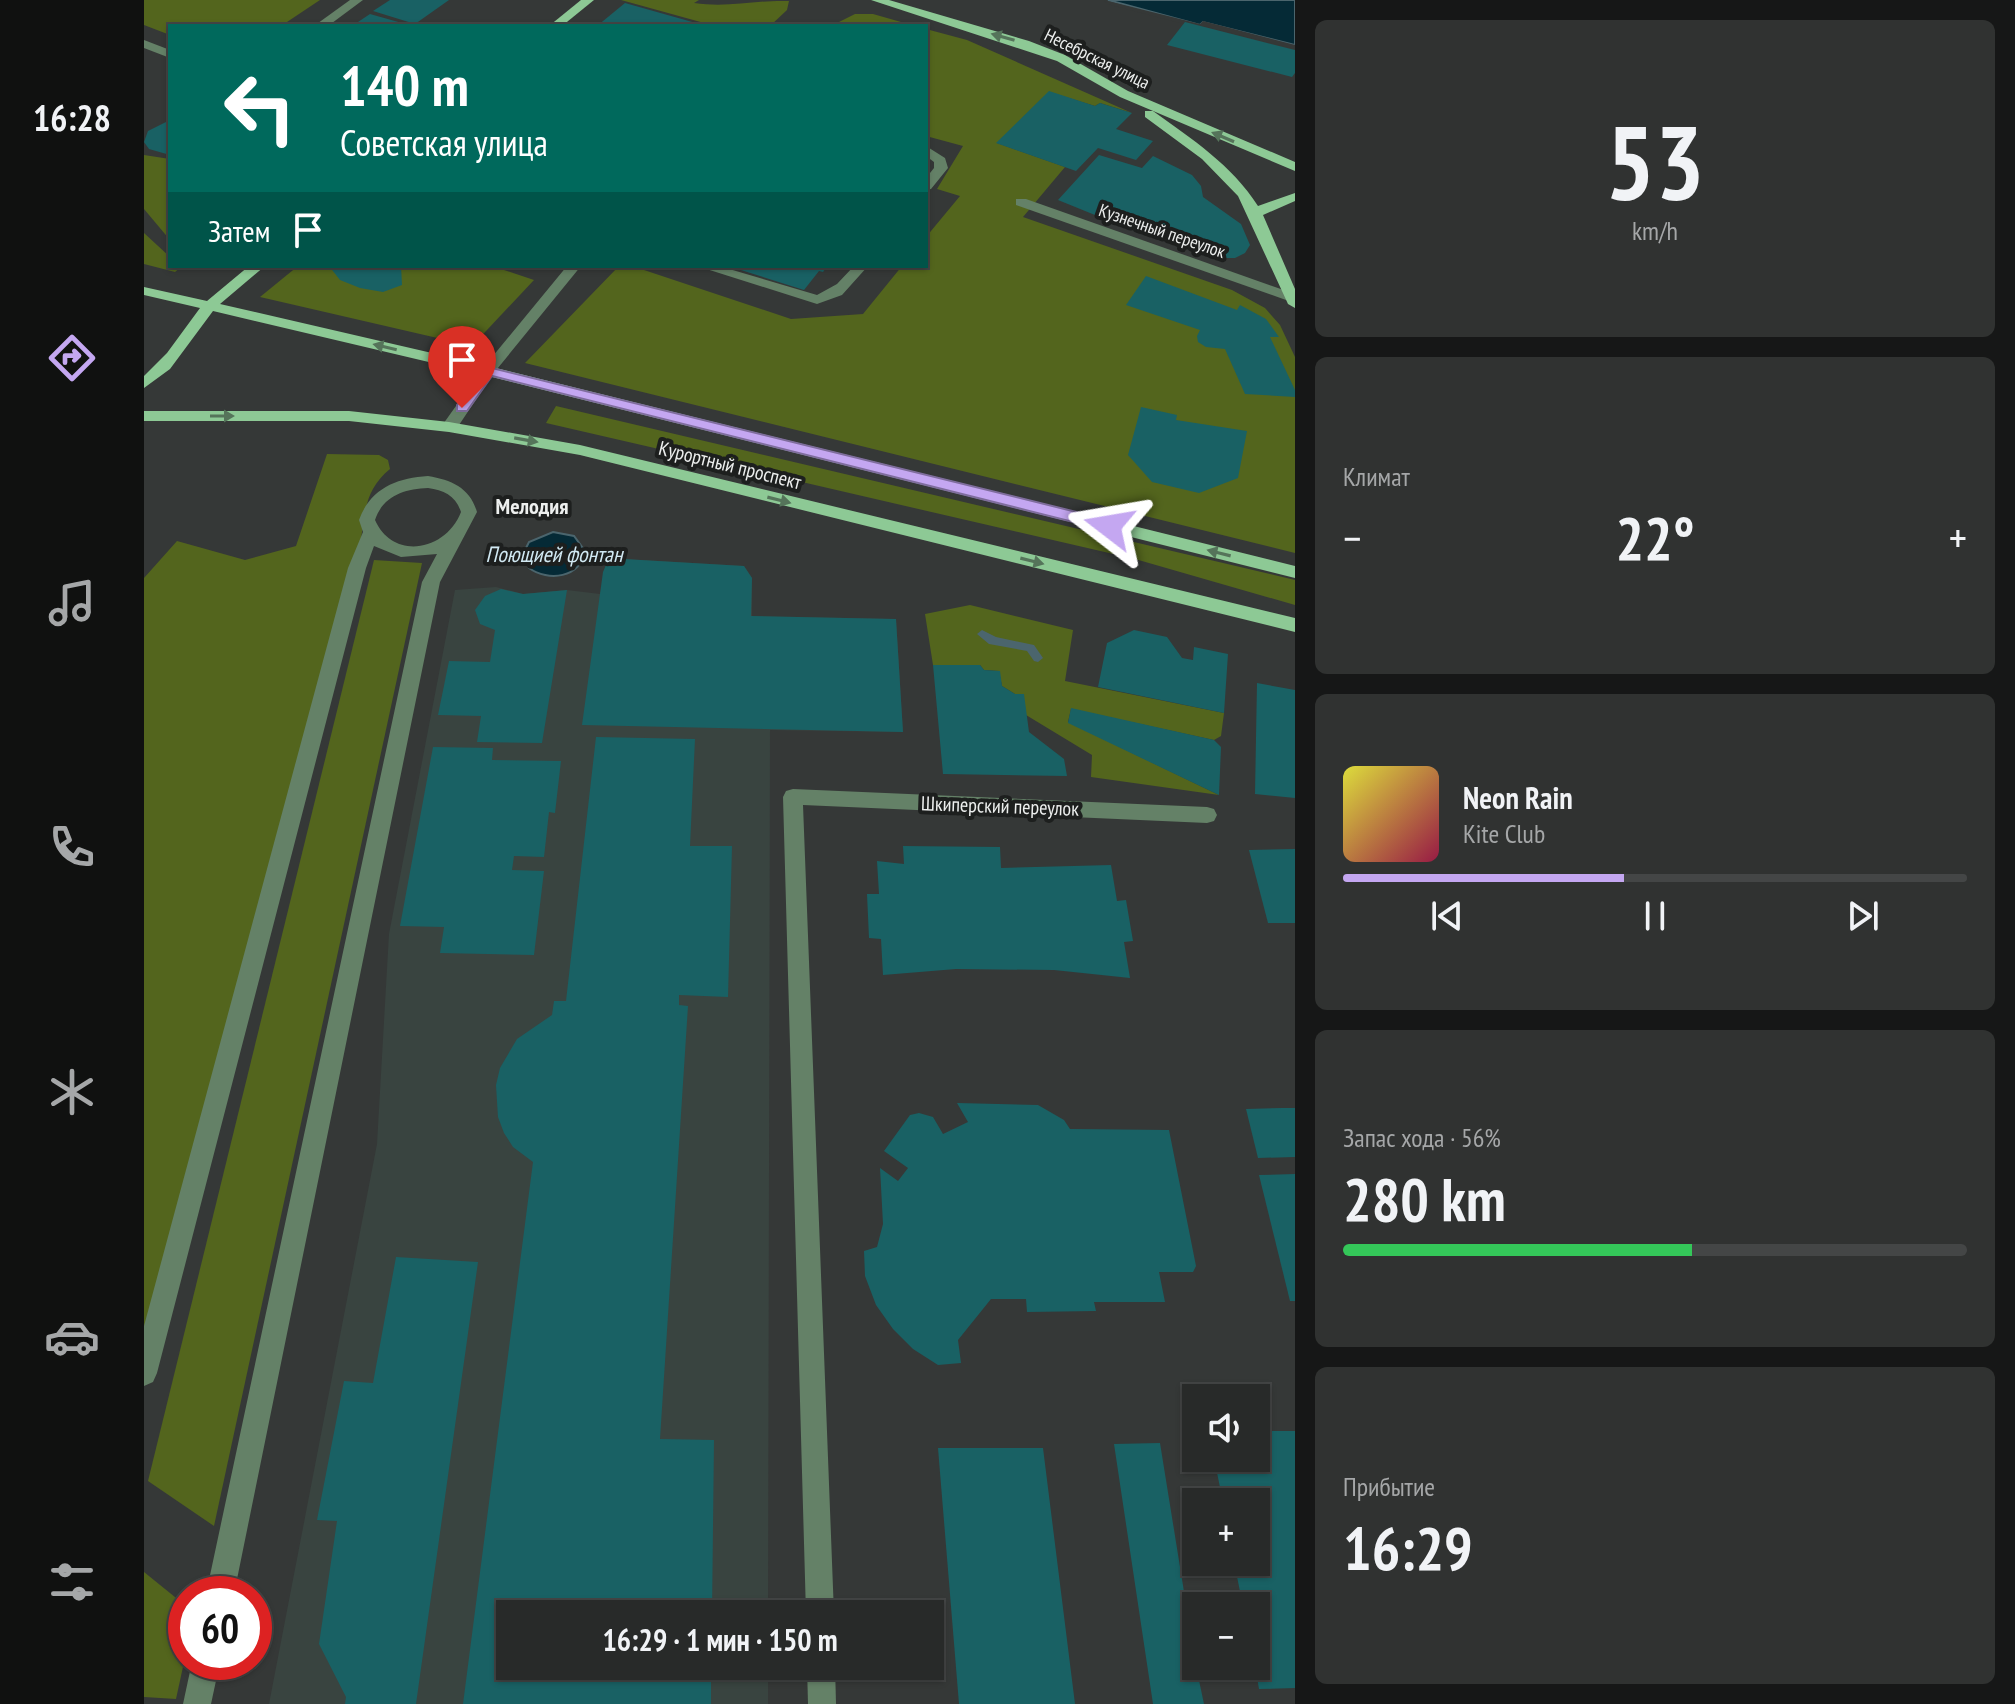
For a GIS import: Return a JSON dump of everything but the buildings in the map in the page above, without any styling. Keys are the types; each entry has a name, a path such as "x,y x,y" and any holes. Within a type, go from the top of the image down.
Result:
{"main road":[{"path":"558,24 588,0"},
{"name":"Несебрская улица","path":"877,0 1025,44 1061,58 1124,94 1295,167"},
{"path":"1124,94 1218,168 1238,188 1255,214 1293,300"},
{"path":"1255,214 1295,197"},
{"path":"144,383 172,362 188,331 209,307 256,268"},
{"name":"Курортный проспект","path":"150,292 488,371 1295,572"},
{"name":"Курортный проспект","path":"150,292 182,316 188,331"},
{"name":"Курортный проспект","path":"144,416 349,416 449,427 580,450 1295,625"}],"street":[{"path":"323,24 357,0"},
{"path":"144,44 168,53"},
{"path":"928,152 940,161 941,168 928,184"},
{"name":"Кузнечный переулок","path":"1021,202 1293,300"},
{"path":"449,427 488,371 572,268"},
{"path":"711,268 817,300 828,298 843,288 859,268"},
{"path":"224,1576 431,582 467,519 468,505 454,489 428,482 400,486 377,500 367,520 371,533 381,544 408,552 437,547 454,538"},
{"path":"144,1373 353,582 371,533"},
{"name":"Шкиперский переулок","path":"820,1600 793,797 1207,815"},
{"path":"197,1704 202,1680"},
{"path":"821,1680 822,1704"}],"shaded area":[{"path":"624,559 744,566 752,578 752,616 896,619 903,732 770,730 768,1600 496,1600 496,1680 768,1680 768,1704 269,1704 377,1144 389,934 455,590 496,587 523,594 567,590 600,594 606,565"}],"green space":[{"path":"144,0 320,0 284,24 168,24 168,34 144,25"},
{"path":"621,0 699,0 694,3 718,5 789,1 787,10 772,24 708,24"},
{"path":"855,14 873,14 908,24 835,24"},
{"path":"928,30 967,40 1132,113 1049,92 997,143 1065,167 1023,217 1232,290 1265,308 1280,325 1295,357 1295,553 525,363 617,268 638,268 791,319 863,314 900,268 928,268 928,235 960,196 937,189 963,146 928,137"},
{"path":"144,155 168,159 168,238 144,209"},
{"path":"144,233 168,255 168,268 180,268 175,272 144,264"},
{"path":"296,268 498,268 534,280 472,346 260,297"},
{"path":"556,406 1295,580 1295,605 1135,559 546,423"},
{"path":"327,454 379,455 388,460 390,469 374,487 367,505 359,550 144,1373 144,578 177,541 245,560 296,546"},
{"path":"374,560 422,563 214,1526 148,1481"},
{"path":"970,605 1073,630 1065,681 1224,713 1221,736 1214,740 1071,709 1068,722 1219,795 1091,777 1092,755 1026,715 1015,694 1002,686 999,671 984,670 980,665 933,665 925,614"},
{"path":"144,1572 168,1591 168,1680 180,1680 176,1699 144,1697"}],"water":[{"path":"1108,0 1295,0 1295,45 1203,22 1200,25"},
{"name":"Поющией фонтан","path":"553,532 574,536 585,551 577,567 563,575 545,575 529,568 523,554 529,542"}],"pier":[{"path":"1104,0 1200,24 1203,21 1295,45 1295,49 1204,26 1199,28 1107,4"}],"waterway":[{"path":"982,634 993,641 1030,648 1038,658"}],"district":[{"name":"Мелодия","path":"532,506"}],"route":[{"path":"462,408 488,371 1109,526"}]}
